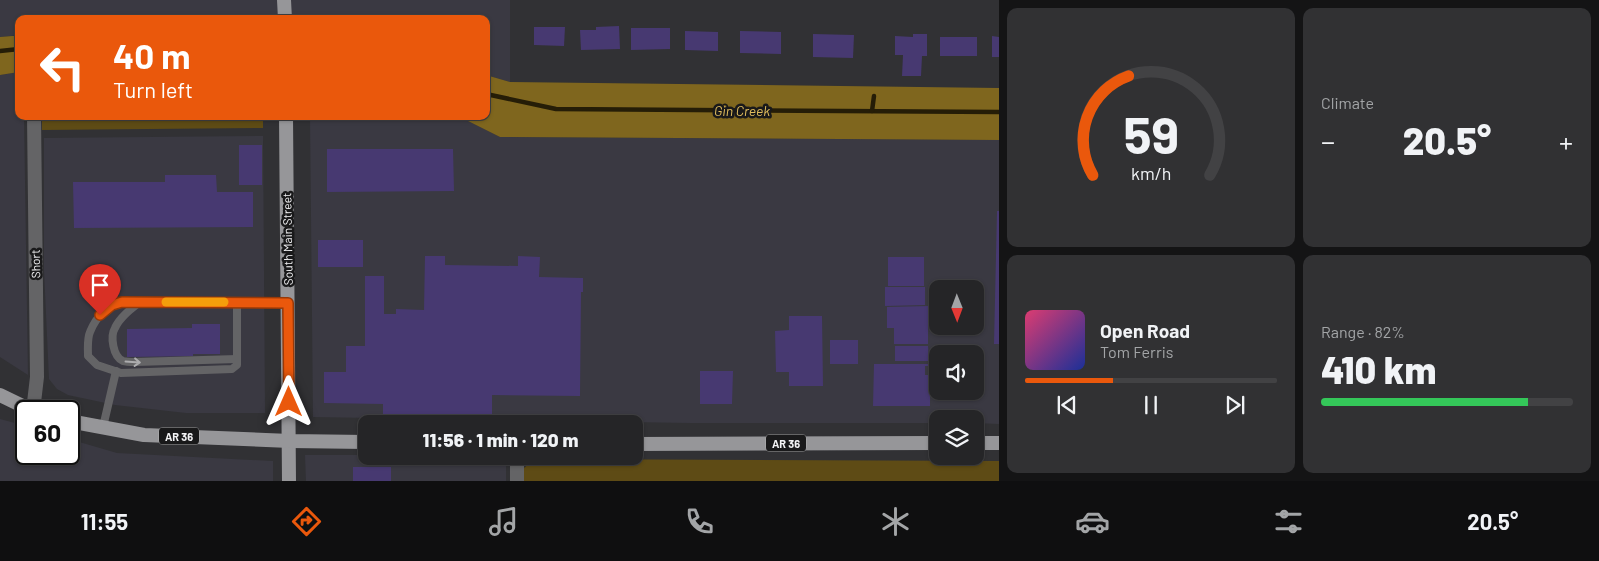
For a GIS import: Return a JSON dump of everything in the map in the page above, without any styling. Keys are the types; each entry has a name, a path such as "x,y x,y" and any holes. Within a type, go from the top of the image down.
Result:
{"main road":[{"path":"284,0 285,15"},
{"name":"South Main Street","path":"286,120 289,481"},
{"path":"0,395 15,402"},
{"name":"AR 36","path":"80,423 144,434 290,441 358,442"},
{"path":"984,443 999,442"},
{"name":"AR 36","path":"643,444 929,443"}],"street":[{"name":"Short","path":"34,120 37,377 34,400"},
{"path":"516,465 517,481"}],"lane":[{"path":"237,302 237,365 232,370 121,373 97,366 88,356 89,333 100,315 112,305 122,302 237,302 288,303"},
{"path":"140,302 124,315 114,329 114,349 122,361 237,360"},
{"path":"103,427 116,371"}],"shaded area":[{"path":"0,0 510,0 510,82 490,76 490,15 15,15 15,35 0,37"},
{"path":"15,36 15,73 0,75 0,37"},
{"path":"15,73 15,120 24,120 28,375 0,357 0,75"},
{"path":"490,76 510,82 999,88 999,140 500,137 466,120 490,120"},
{"path":"42,120 263,120 263,128 42,130"},
{"path":"310,120 466,120 500,137 999,140 999,424 984,423 984,410 929,410 929,423 643,422 643,415 358,415 358,418 313,417"},
{"path":"263,136 265,413 186,413 115,405 68,395 57,389 49,379 44,270 44,138"},
{"path":"0,419 15,423 15,465 80,465 80,442 117,453 273,461 273,481 0,481"},
{"path":"305,455 358,455 358,465 506,465 506,481 306,481"},
{"path":"643,459 929,461 929,465 984,465 984,461 999,461 999,481 524,481 524,468 528,465 643,465"}],"building":[{"path":"619,26 620,49 581,50 580,30 596,30 596,27"},
{"path":"534,27 565,27 564,46 534,45"},
{"path":"631,28 670,28 670,49 631,50"},
{"path":"685,31 718,32 718,51 685,50"},
{"path":"740,31 781,32 781,54 740,53"},
{"path":"813,34 854,35 853,58 813,57"},
{"path":"913,34 927,34 927,56 922,56 921,76 902,76 903,55 895,55 895,36 913,37"},
{"path":"992,36 999,37 999,57 992,57"},
{"path":"940,37 977,37 977,56 940,56"},
{"path":"239,145 262,145 262,185 239,185"},
{"path":"327,149 453,149 454,191 327,192"},
{"path":"165,175 216,175 217,192 253,192 253,227 74,228 73,182 165,182"},
{"path":"997,211 999,211 999,344 994,344"},
{"path":"318,240 363,240 363,267 318,267"},
{"path":"425,256 445,256 445,265 518,266 518,256 540,257 539,277 583,278 583,292 581,292 580,396 492,395 492,415 383,415 383,404 324,403 324,372 346,372 346,346 365,346 365,276 384,276 384,314 396,314 396,309 424,310"},
{"path":"888,257 924,257 924,286 888,286"},
{"path":"885,287 925,287 925,305 885,306"},
{"path":"928,306 928,344 894,344 894,328 887,328 887,307"},
{"path":"789,316 822,316 823,386 789,386 789,372 776,372 775,331 789,330"},
{"path":"192,324 220,324 220,354 127,357 127,329 192,328"},
{"path":"830,340 858,340 858,364 830,364"},
{"path":"895,346 928,346 929,361 895,361"},
{"path":"874,364 929,364 929,366 925,366 925,375 929,375 930,406 873,406"},
{"path":"700,371 733,371 732,404 700,404"},
{"path":"353,467 391,467 391,481 353,481"}],"waterway":[{"name":"Gin Creek","path":"0,51 15,49"},
{"name":"Gin Creek","path":"490,95 556,109 999,112"},
{"path":"872,111 874,96"}],"slow traffic":[{"path":"166,302 224,302"}],"route":[{"path":"100,315 112,305 122,302 288,303 289,402"}]}
